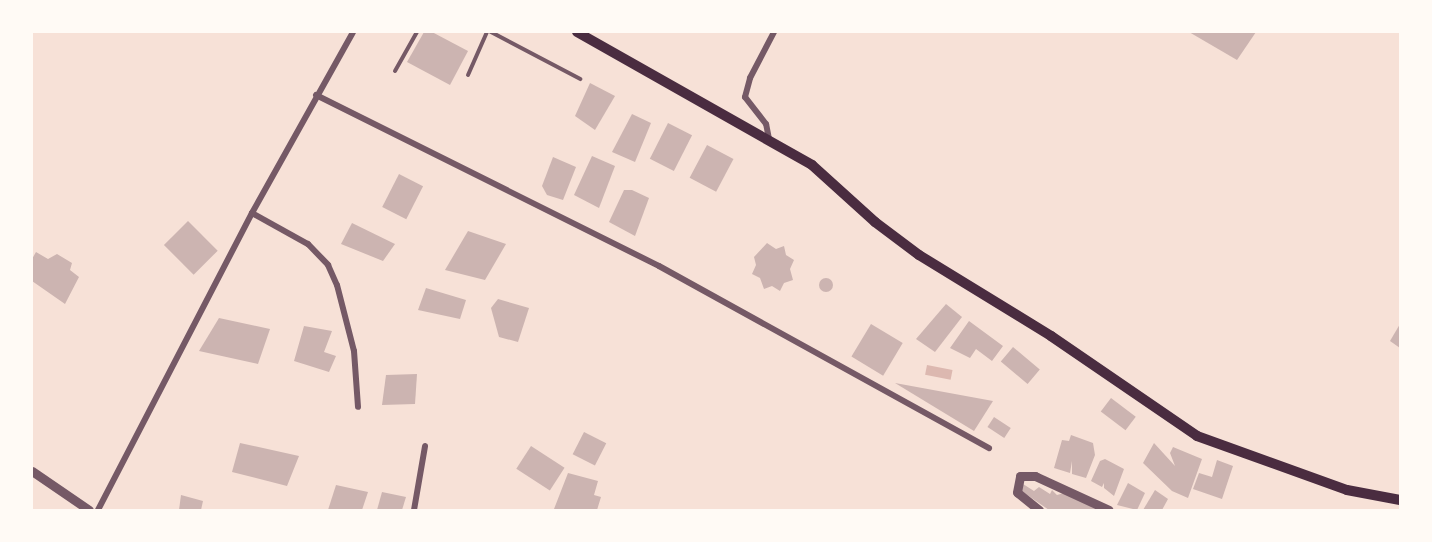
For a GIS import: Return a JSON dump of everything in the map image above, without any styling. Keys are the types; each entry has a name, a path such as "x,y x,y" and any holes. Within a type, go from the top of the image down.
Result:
{"main road":[{"path":"578,32 769,140 835,182 875,222 919,255 1051,336 1197,436 1347,490 1401,500"}],"street":[{"path":"98,510 252,213 353,32"},
{"path":"769,140 766,124 745,97 774,32"},
{"path":"316,95 659,266 989,448"},
{"path":"252,213 309,244 328,265 337,285 354,351 358,408"},
{"path":"414,510 425,446"},
{"path":"32,471 89,510"},
{"path":"1039,510 1017,492 1020,476 1035,476 1109,510"}],"lane":[{"path":"395,71 417,32"},
{"path":"468,75 489,32 580,80"}],"shaded area":[{"path":"927,365 953,370 951,380 925,375"}],"building":[{"path":"424,32 432,32 468,51 450,85 407,62"},
{"path":"1189,32 1256,32 1237,60"},
{"path":"590,83 615,96 595,130 575,116"},
{"path":"632,114 651,123 635,162 612,152"},
{"path":"668,123 692,135 674,171 650,159"},
{"path":"707,145 733,159 716,192 690,178"},
{"path":"592,156 615,166 599,208 574,195"},
{"path":"553,157 576,167 563,200 547,195 542,186"},
{"path":"399,174 423,186 406,219 382,207"},
{"path":"624,190 632,190 649,198 635,236 609,222"},
{"path":"188,221 218,251 194,275 164,245"},
{"path":"352,223 395,244 383,261 341,244"},
{"path":"468,231 506,244 485,280 445,270"},
{"path":"767,243 776,249 784,246 786,255 794,260 790,269 793,280 784,283 780,291 772,286 764,289 760,278 752,274 756,265 754,257"},
{"path":"36,252 48,259 57,254 72,263 70,270 79,277 65,304 32,281 32,259"},
{"path":"826,278 831,280 833,285 831,290 826,292 821,290 819,285 821,280"},
{"path":"426,288 466,300 460,319 418,310"},
{"path":"498,299 529,308 518,342 499,337 491,308"},
{"path":"946,304 962,317 935,352 916,339"},
{"path":"219,318 270,329 258,364 199,351"},
{"path":"969,321 1003,346 992,361 976,349 970,358 950,348"},
{"path":"871,324 903,343 883,376 851,357"},
{"path":"1400,324 1400,348 1390,341"},
{"path":"304,326 332,331 324,352 336,356 329,372 294,361"},
{"path":"1013,347 1040,369 1028,384 1001,362"},
{"path":"417,374 415,404 382,405 386,375"},
{"path":"895,383 993,401 974,431"},
{"path":"1111,398 1136,417 1126,430 1101,412"},
{"path":"994,417 1011,428 1004,438 987,427"},
{"path":"584,432 606,443 595,466 573,454"},
{"path":"1071,435 1093,443 1095,455 1086,478 1072,474 1072,461 1070,473 1054,468 1062,440 1069,441"},
{"path":"240,443 299,456 287,486 232,472"},
{"path":"1154,443 1175,466 1170,453 1173,447 1202,459 1188,498 1172,491 1143,463"},
{"path":"531,446 565,468 550,490 516,469"},
{"path":"1105,459 1124,469 1114,496 1104,488 1104,483 1102,487 1091,481 1100,461"},
{"path":"1217,460 1233,466 1222,499 1193,489 1199,473 1212,477"},
{"path":"568,473 598,481 594,495 601,497 597,510 554,509"},
{"path":"1128,483 1145,493 1137,510 1117,505"},
{"path":"1023,484 1034,491 1039,487 1050,494 1052,490 1057,495 1064,493 1102,510 1049,510 1020,490"},
{"path":"336,485 368,492 362,510 328,510"},
{"path":"1155,490 1168,499 1162,510 1143,510"},
{"path":"382,492 406,497 402,510 377,510"},
{"path":"181,495 203,501 201,510 179,510"}]}
